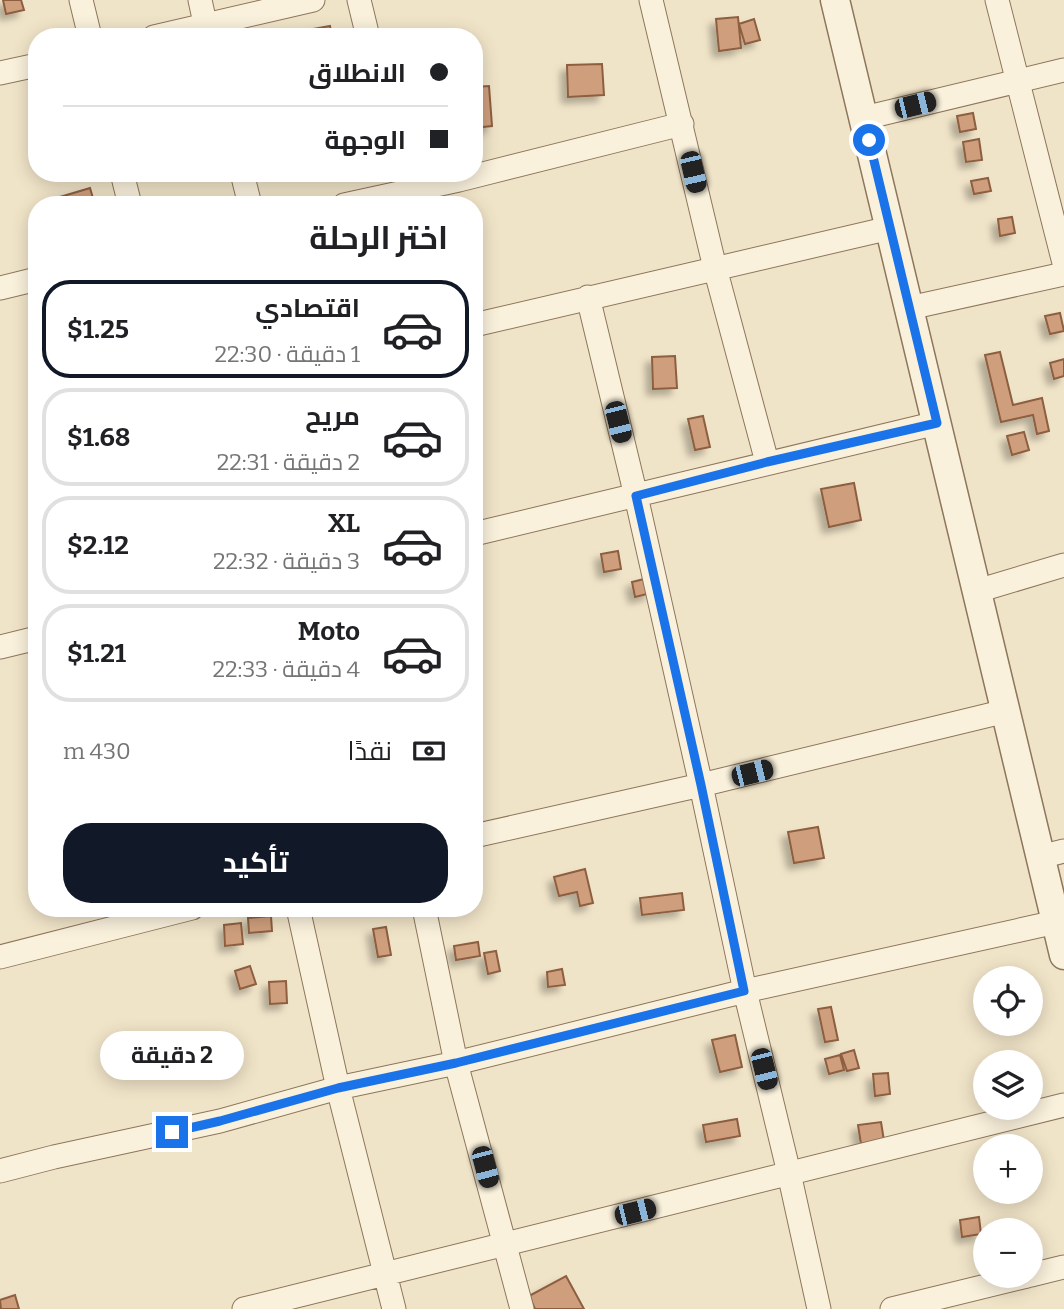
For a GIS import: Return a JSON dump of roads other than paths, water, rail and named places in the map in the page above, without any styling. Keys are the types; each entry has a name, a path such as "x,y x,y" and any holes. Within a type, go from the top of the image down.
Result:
{"street":[{"path":"81,0 88,28"},
{"path":"200,0 206,28"},
{"path":"217,28 313,0"},
{"path":"359,0 366,28"},
{"path":"651,0 715,268 767,462"},
{"path":"835,0 1006,711 1052,854 1056,922 1064,955"},
{"path":"997,0 1064,263"},
{"path":"0,73 28,67"},
{"path":"863,118 1064,69"},
{"path":"483,174 682,124"},
{"path":"367,196 401,183"},
{"path":"483,323 890,228"},
{"path":"909,308 1064,274"},
{"path":"0,288 28,281"},
{"path":"588,297 701,785 744,991 820,1309"},
{"path":"483,532 937,423"},
{"path":"977,591 1064,565"},
{"path":"0,647 28,640"},
{"path":"483,834 701,785 1006,711"},
{"path":"0,957 157,917"},
{"path":"300,917 338,1088 394,1309"},
{"path":"426,917 456,1063 522,1309"},
{"path":"0,1171 220,1121 338,1088 456,1063 744,991 1056,922"},
{"path":"258,1307 1064,1105"},
{"path":"1043,1272 1064,1267"},
{"path":"892,1309 977,1288"}]}
